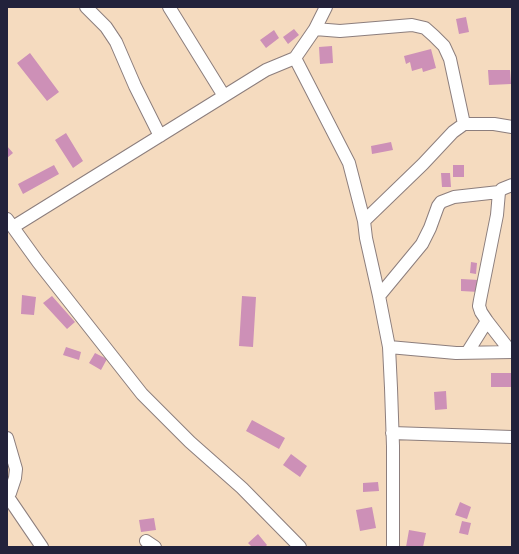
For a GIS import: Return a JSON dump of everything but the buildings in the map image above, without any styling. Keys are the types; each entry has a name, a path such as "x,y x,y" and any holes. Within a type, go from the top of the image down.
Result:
{"street":[{"path":"86,7 106,27 116,42 135,86 160,136"},
{"path":"169,7 224,96"},
{"path":"300,547 242,488 190,442 142,394 38,262 10,223 160,136 266,70 294,58 315,30 326,7"},
{"path":"315,30 340,31 412,24 425,28 444,46 450,59 464,124"},
{"path":"294,58 349,163 364,222 366,238 379,296 389,347 392,432 393,547"},
{"path":"364,222 453,132 464,124 479,123 512,127"},
{"path":"379,296 422,244 441,202 454,197 499,192 502,189 512,185"},
{"path":"499,192 497,215 479,306 487,321 512,352"},
{"path":"466,353 487,321"},
{"path":"389,347 456,353 512,352"},
{"path":"392,432 512,437"},
{"path":"7,438 16,469 15,478 10,493 7,497 42,547"}]}
